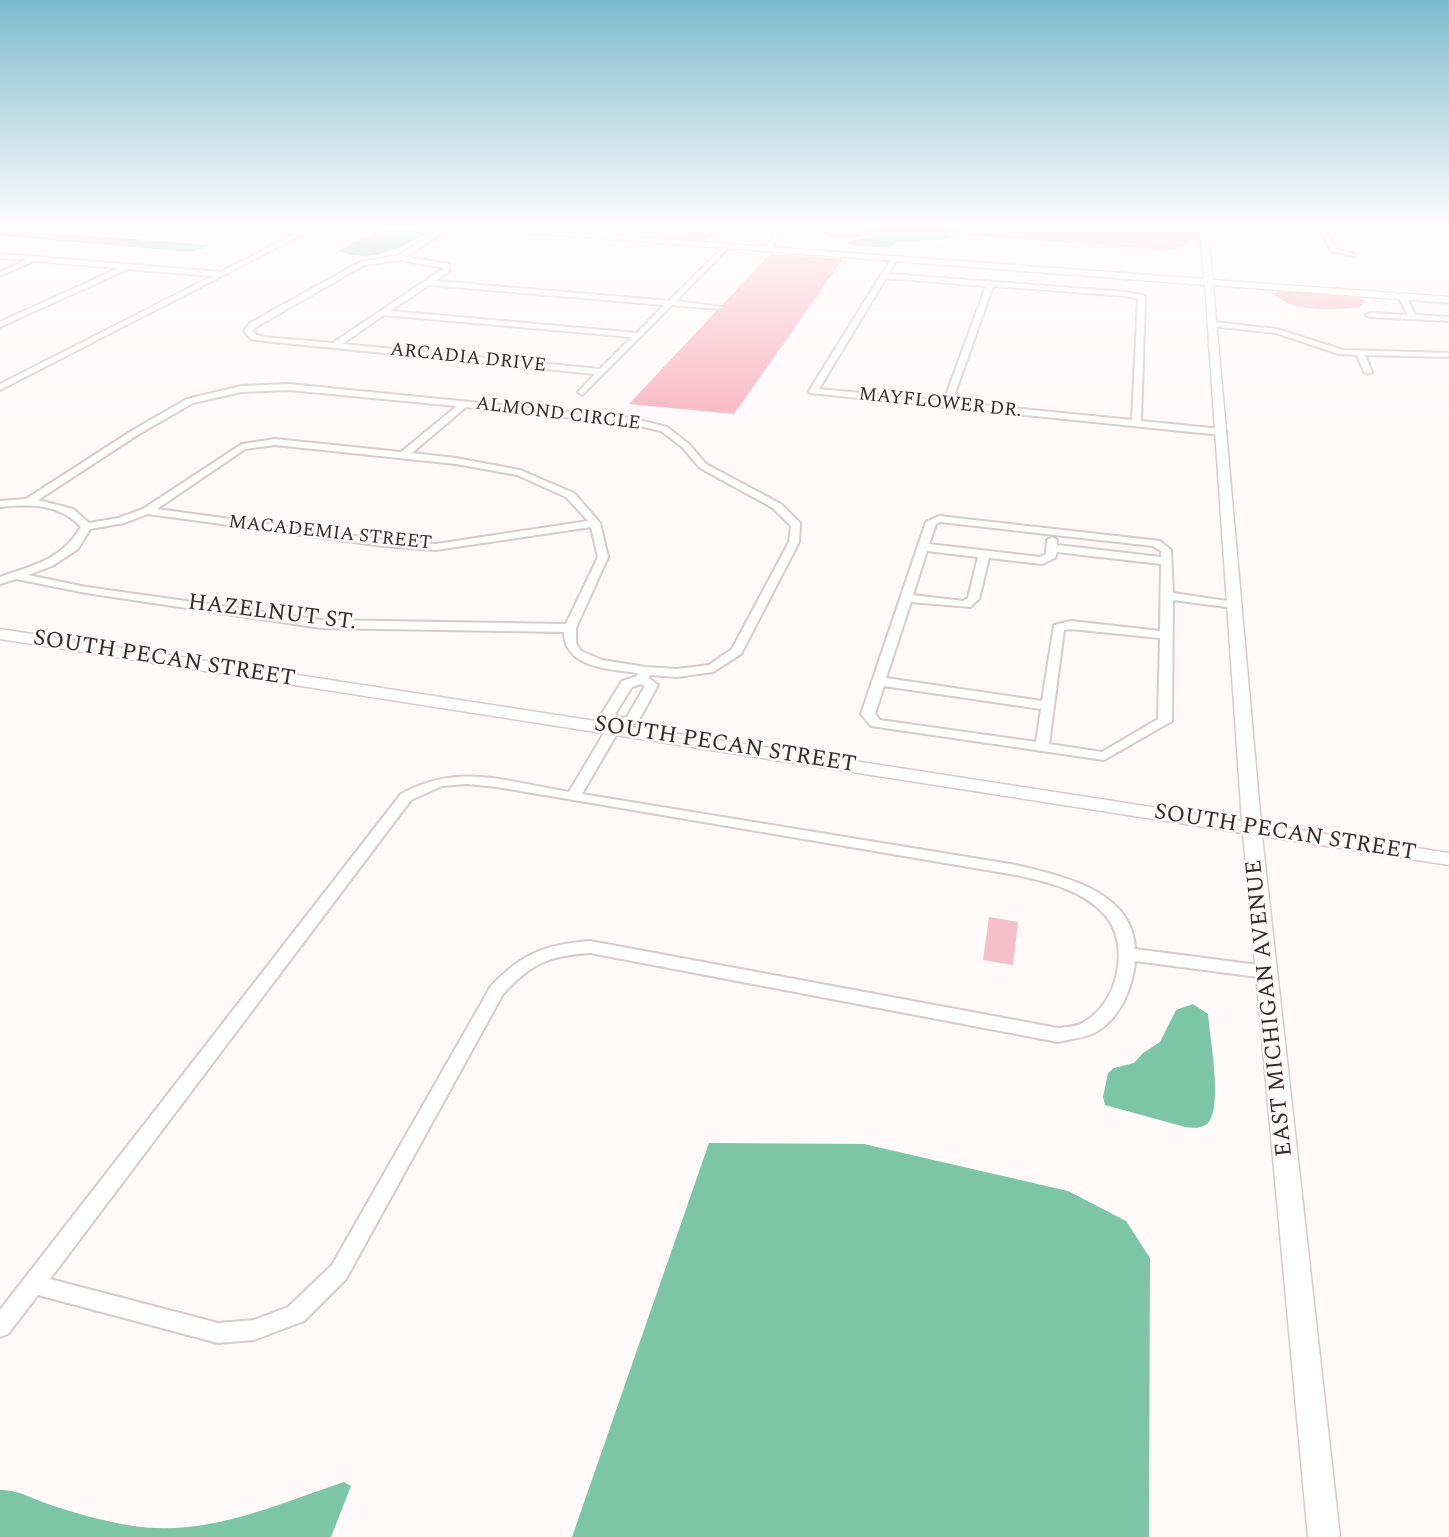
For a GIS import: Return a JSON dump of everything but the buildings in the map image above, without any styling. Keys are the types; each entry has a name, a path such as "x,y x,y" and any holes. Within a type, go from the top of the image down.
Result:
{"street":[{"path":"0,325 58,299"},
{"path":"0,387 174,299"},
{"name":"ARCADIA DRIVE","path":"298,299 253,325 248,331 254,337 264,339 602,372"},
{"name":"ARCADIA DRIVE","path":"334,346 405,299"},
{"path":"620,299 718,307"},
{"path":"582,392 673,299"},
{"name":"MAYFLOWER DR.","path":"870,299 813,391 1221,432"},
{"path":"947,404 985,299"},
{"path":"1136,424 1142,299"},
{"name":"EAST MICHIGAN AVENUE","path":"1211,299 1252,828 1324,1537"},
{"path":"1403,299 1412,316"},
{"path":"384,313 638,335"},
{"path":"1370,315 1449,319"},
{"path":"1213,324 1277,331 1321,347 1360,353 1449,355"},
{"path":"1360,353 1368,372"},
{"name":"ALMOND CIRCLE","path":"30,500 190,401 241,389 289,387 631,421 664,429 685,446 703,466 777,506 796,525 794,542 737,651 713,668 644,675 599,663 576,653 570,643 570,628"},
{"path":"403,456 466,403"},
{"path":"0,581 48,564 74,547 86,527 120,521 147,511 242,447 275,442 456,461 520,473 570,495 595,523 603,557 570,628"},
{"path":"0,504 30,500 77,515 86,527"},
{"name":"MACADEMIA STREET","path":"147,511 383,543 436,547 595,523"},
{"path":"939,519 1156,543 1166,550 1165,721 1104,756 876,723 868,714 923,547 931,522 939,519"},
{"path":"923,547 1042,561 1051,556 1053,531"},
{"path":"1052,548 1166,561"},
{"path":"906,598 966,605 973,599 984,554"},
{"name":"HAZELNUT ST.","path":"18,576 86,590 321,624 570,628"},
{"path":"1167,596 1234,605"},
{"path":"1042,748 1058,628 1071,625 1166,635"},
{"name":"SOUTH PECAN STREET","path":"0,634 615,726 1449,859"},
{"path":"573,797 615,726 632,720 652,685 644,675 627,684 608,715 615,726"},
{"path":"878,681 1048,706"},
{"path":"0,1327 406,797 427,785 451,780 486,783 1016,870 1088,891 1111,911 1128,941 1124,975 1112,1009 1089,1028 1058,1035 590,947 558,949 522,963 497,990 339,1272 296,1314 254,1330 218,1333 33,1284"},
{"path":"1126,954 1266,971"}],"shaded area":[{"path":"728,299 815,299 734,414 629,404"},
{"path":"1280,299 1362,299 1365,301 1359,308 1315,309 1292,305"},
{"path":"989,917 1018,922 1013,965 983,960"},
{"path":"1193,1004 1208,1014 1212,1046 1215,1092 1212,1117 1207,1124 1194,1128 1185,1127 1105,1105 1103,1097 1108,1073 1114,1068 1134,1063 1143,1053 1160,1042 1176,1010"},
{"path":"709,1143 864,1144 1068,1191 1126,1221 1150,1258 1149,1537 572,1537"},
{"path":"344,1482 351,1486 331,1537 0,1537 0,1490 18,1493 100,1519 133,1526 161,1528 188,1527 241,1517"}]}
